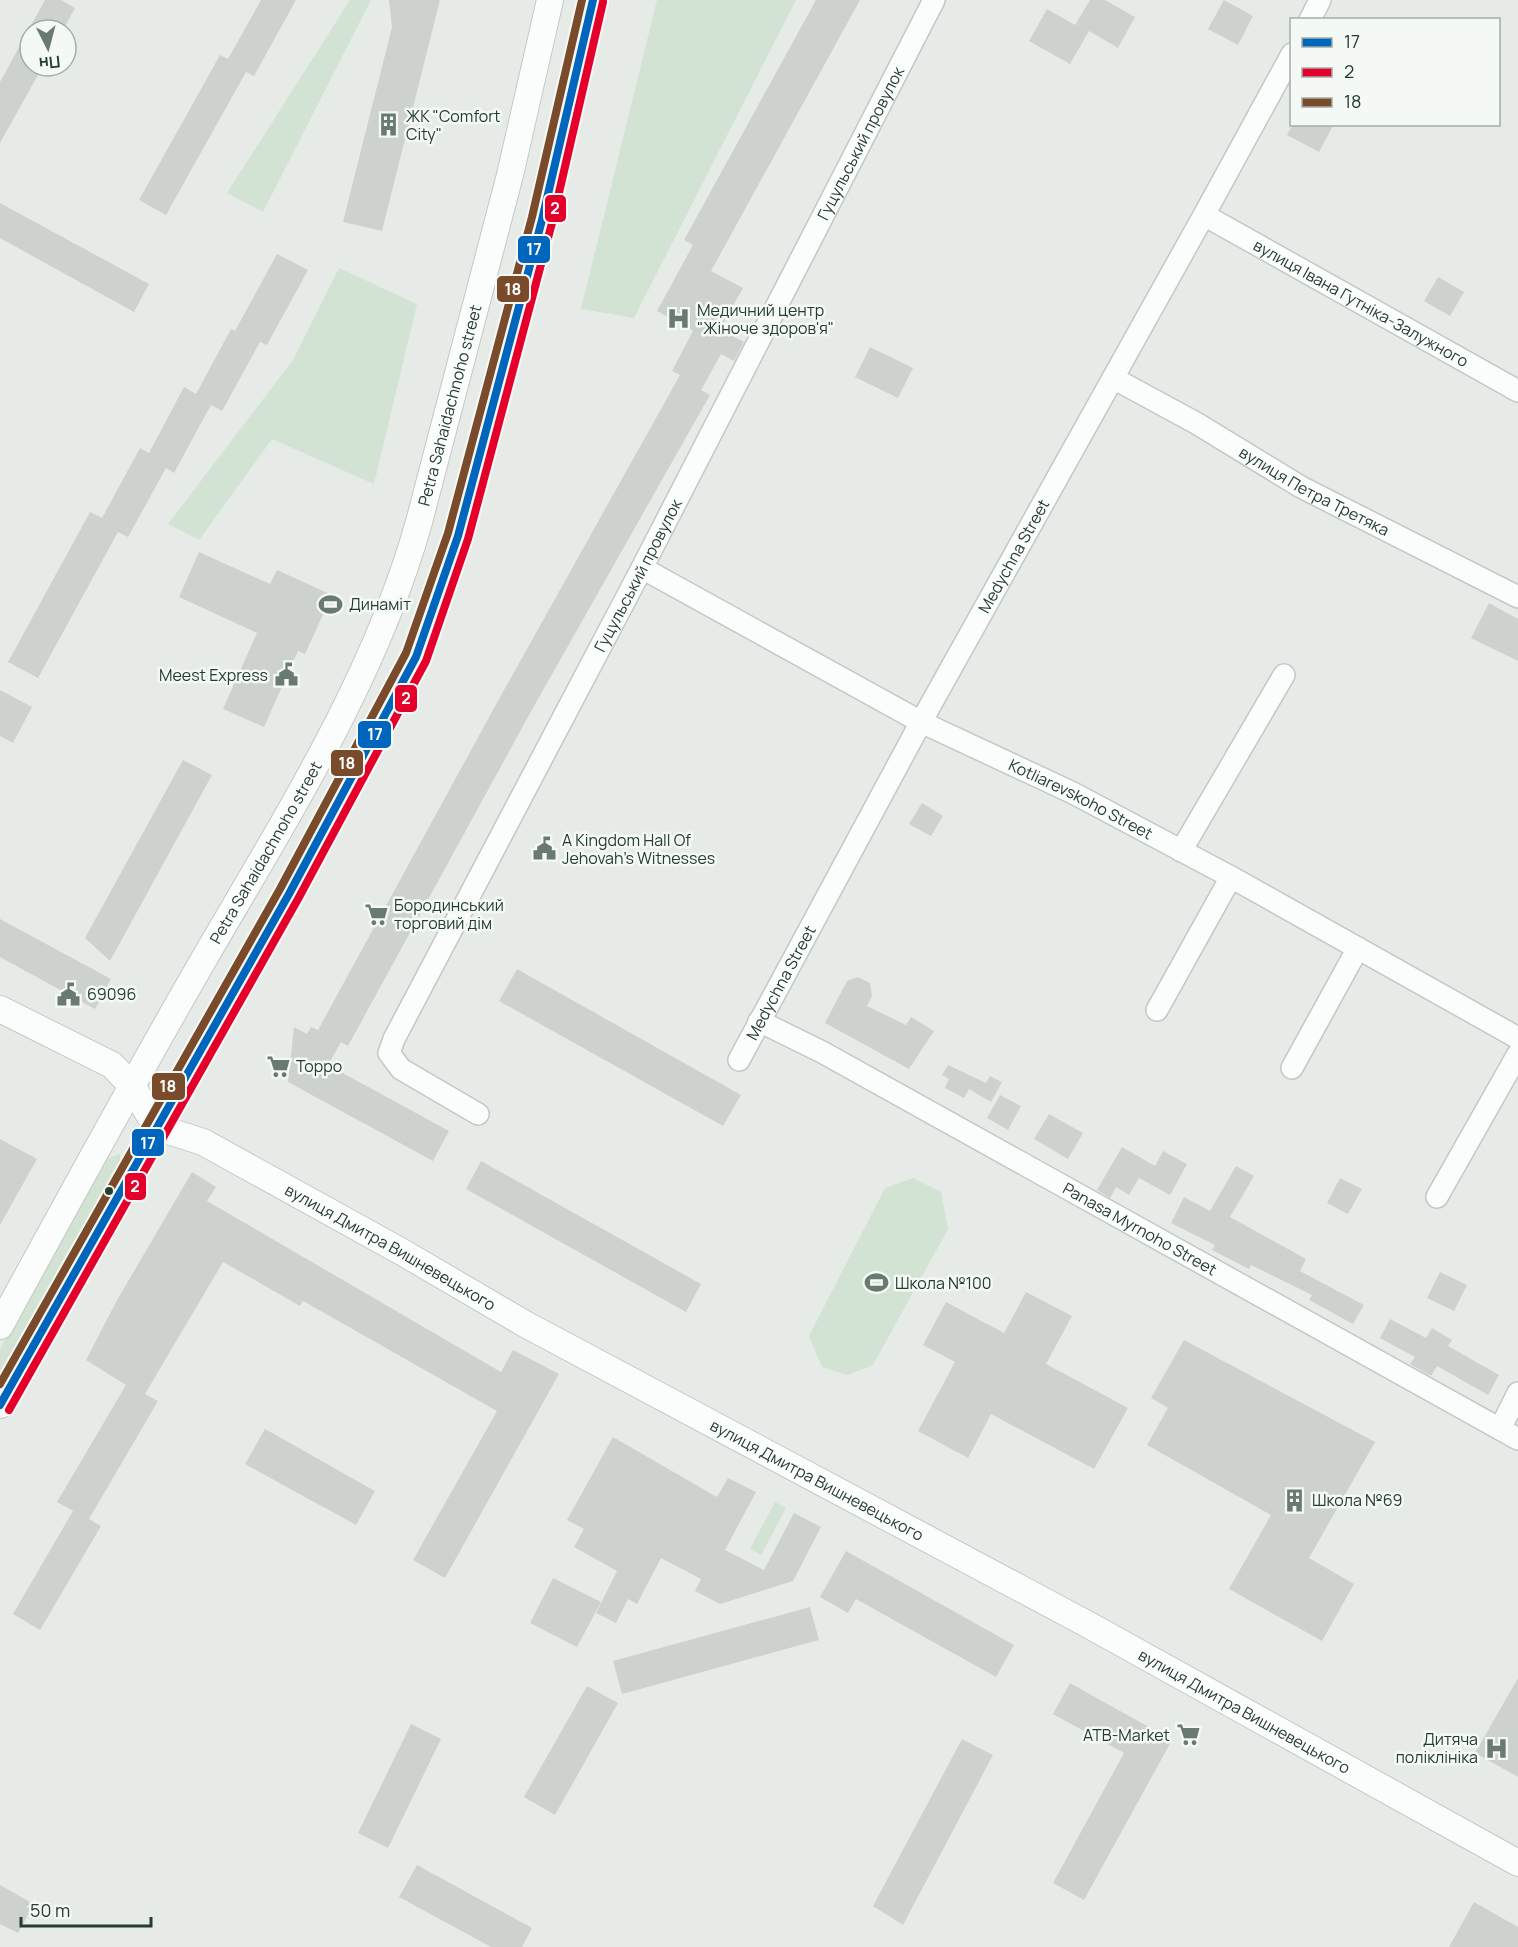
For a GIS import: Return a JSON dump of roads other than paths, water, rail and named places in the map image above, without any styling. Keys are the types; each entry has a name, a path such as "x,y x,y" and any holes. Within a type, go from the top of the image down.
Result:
{"street":[{"name":"Petra Sahaidachnoho street","path":"0,1326 305,784 382,633 395,600 419,522 475,308 550,0"},
{"path":"0,1405 289,894 416,657 458,536 542,220 593,0"},
{"name":"Гуцульський провулок","path":"478,1113 401,1069 389,1053 394,1039 642,568 934,0"},
{"path":"1311,18 1320,0"},
{"name":"Medychna Street","path":"739,1060 921,722 1290,58"},
{"name":"вулиця Івана Гутніка-Залужного","path":"1204,215 1518,391"},
{"name":"вулиця Петра Третяка","path":"1113,378 1196,423 1300,487 1518,597"},
{"name":"Kotliarevskoho Street","path":"642,568 921,722 1073,793 1231,877 1518,1038"},
{"path":"1181,851 1284,675"},
{"path":"1157,1010 1231,877"},
{"path":"1292,1068 1358,948"},
{"path":"0,1009 112,1065 133,1087 156,1127"},
{"name":"Panasa Myrnoho Street","path":"759,1021 822,1052 1509,1434"},
{"path":"1437,1197 1518,1054"},
{"name":"вулиця Дмитра Вишневецького","path":"156,1127 203,1142 402,1252 525,1324 1057,1608 1518,1863"},
{"path":"1509,1434 1518,1393"}],"place":[{"name":"ЖК \"Comfort City\"","path":"388,125"},
{"name":"Медичний центр \"Жіноче здоров'я\"","path":"679,319"},
{"name":"Динаміт","path":"331,604"},
{"name":"Meest Express","path":"286,675"},
{"name":"A Kingdom Hall Of Jehovah's Witnesses","path":"544,849"},
{"name":"Бородинський торговий дім","path":"376,914"},
{"name":"69096","path":"69,994"},
{"name":"Торро","path":"278,1066"},
{"name":"Школа №100","path":"877,1283"},
{"name":"Школа №69","path":"1294,1500"},
{"name":"ATB-Market","path":"1188,1735"},
{"name":"Дитяча поліклініка","path":"1496,1748"}]}
